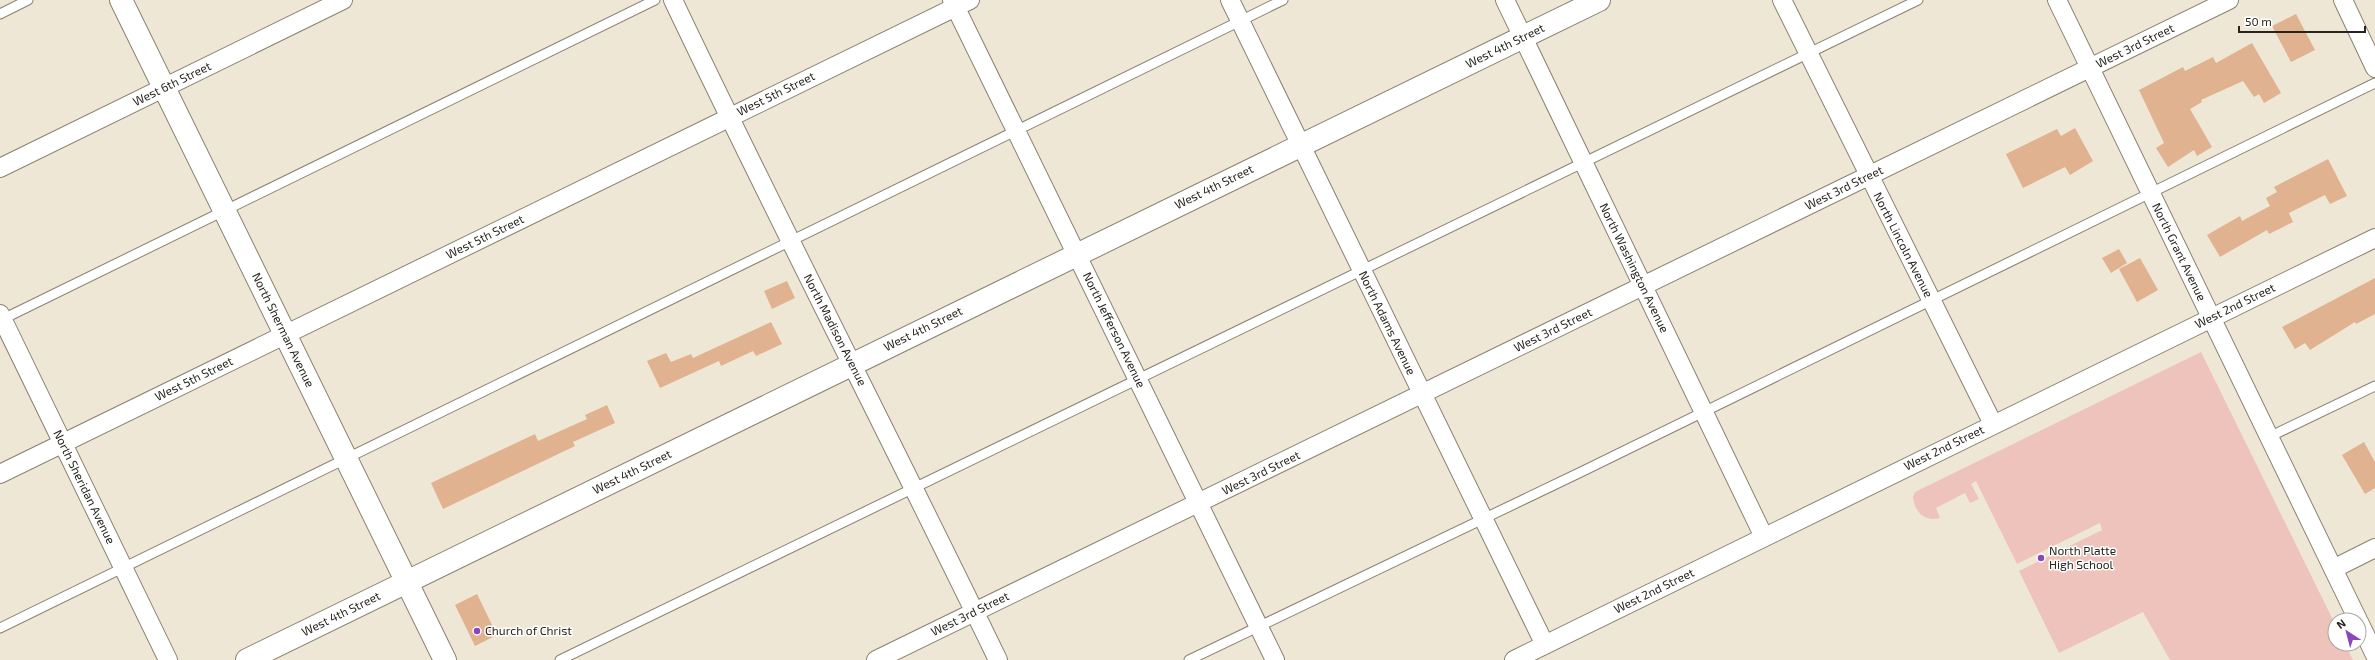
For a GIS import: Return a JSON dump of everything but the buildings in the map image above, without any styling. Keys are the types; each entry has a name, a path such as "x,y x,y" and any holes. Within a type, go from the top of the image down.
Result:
{"main road":[{"name":"North Sherman Avenue","path":"122,0 445,660"},
{"name":"West 4th Street","path":"247,660 1301,144 1599,0"}],"street":[{"name":"West 6th Street","path":"0,168 343,0"},
{"name":"North Madison Avenue","path":"673,0 789,241 853,363 998,660"},
{"name":"North Adams Avenue","path":"1230,0 1545,645"},
{"name":"North Washington Avenue","path":"1505,0 1764,537"},
{"name":"North Lincoln Avenue","path":"1782,0 1993,424"},
{"name":"North Grant Avenue","path":"2056,0 2354,612"},
{"name":"West 3rd Street","path":"876,660 2229,0"},
{"path":"2343,0 2375,68"},
{"name":"West 5th Street","path":"0,474 286,335 960,2"},
{"name":"North Jefferson Avenue","path":"960,2 1017,131 1275,660"},
{"name":"West 2nd Street","path":"1514,660 2375,238"},
{"name":"North Sheridan Avenue","path":"1,318 168,660"},
{"path":"2333,569 2375,548"},
{"name":"North Grant Avenue","path":"2367,639 2375,655"}],"lane":[{"path":"0,14 28,0"},
{"path":"1,318 655,0"},
{"path":"0,628 1283,0"},
{"path":"560,660 1918,0"},
{"path":"1189,660 2375,83"},
{"path":"2269,437 2375,386"}],"shaded area":[{"path":"2201,352 2329,612 2327,612 2327,652 2349,652 2353,660 2170,660 2143,612 2059,653 2019,571 2102,530 2100,523 2017,564 1976,481 1971,484 1979,499 1970,503 1965,493 1936,508 1940,518 1929,519 1921,515 1914,502 1913,497 1915,492"}],"place":[{"name":"North Platte High School","path":"2041,558"},
{"name":"Church of Christ","path":"477,631"}]}
